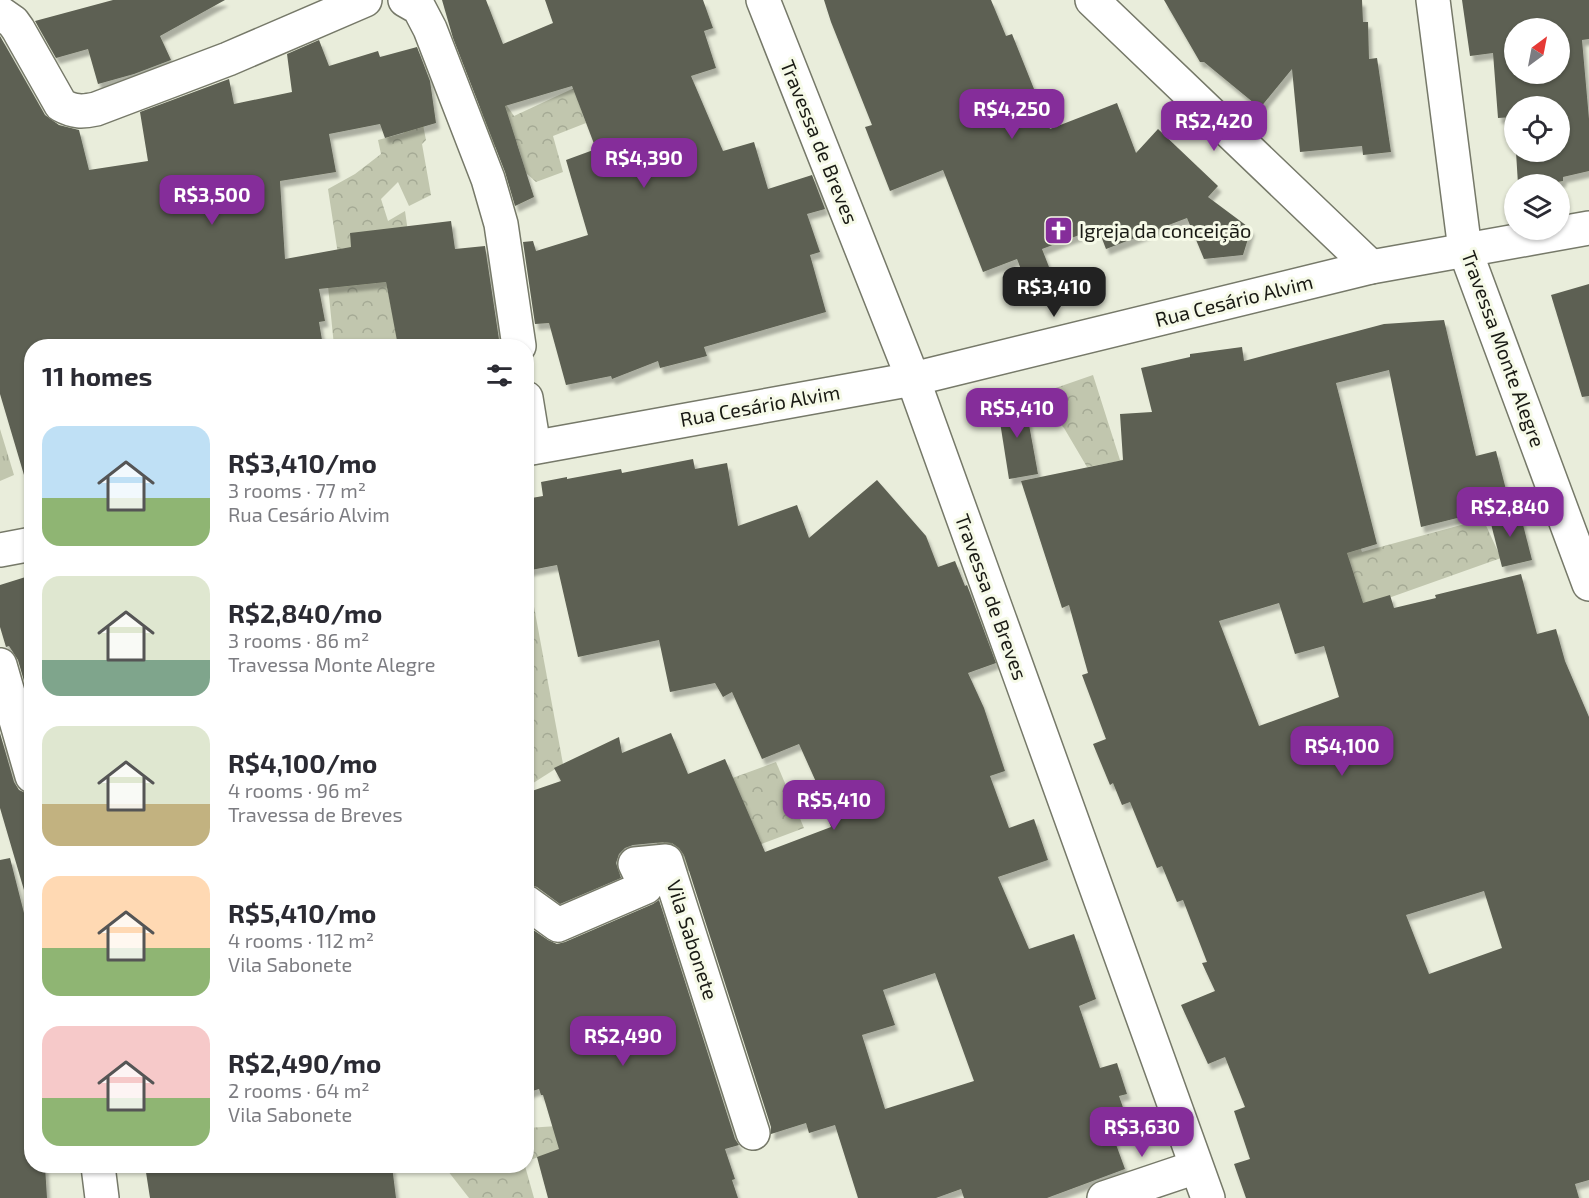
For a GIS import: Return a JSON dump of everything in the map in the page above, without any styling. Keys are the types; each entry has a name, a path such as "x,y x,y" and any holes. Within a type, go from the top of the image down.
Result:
{"street":[{"path":"0,13 13,22 18,29 61,105 73,111 84,111 96,109 228,59 365,0"},
{"path":"405,0 419,8 429,29 488,179 501,224 518,339"},
{"name":"Travessa de Breves","path":"763,0 913,379 1208,1198"},
{"path":"1092,0 1371,267"},
{"name":"Travessa Monte Alegre","path":"1433,0 1465,250 1589,584"},
{"name":"Rua Cesário Alvim","path":"534,447 913,379 1371,267 1589,228"},
{"path":"0,550 24,546"},
{"path":"0,664 24,748"},
{"name":"Vila Sabonete","path":"534,908 558,925 646,887 635,864 666,861 753,1133"},
{"path":"1104,1198 1196,1167"},
{"path":"99,1173 102,1198"}],"green space":[{"path":"585,83 578,101 586,123 553,136 563,172 536,182 526,173 517,143 485,149 476,108 505,103 514,116"},
{"path":"421,115 426,140 422,144 431,195 409,206 398,182 381,199 388,221 405,211 410,246 380,252 398,339 333,339 326,266 339,261 328,189 355,174 381,154 378,140 404,133 404,120"},
{"path":"1093,375 1120,460 1168,455 1125,486 1120,461 1087,467 1064,428 1049,412 1044,392"},
{"path":"0,429 14,475 0,481"},
{"path":"1483,519 1501,558 1307,627 1352,525 1362,552"},
{"path":"534,607 563,764 534,783"},
{"path":"776,762 804,828 681,874 634,814"},
{"path":"588,1124 626,1127 534,1159 534,1128"},
{"path":"449,1173 527,1173 534,1198 469,1198"}],"building":[{"path":"113,0 225,0 160,36 171,60 98,84 88,49 56,58 35,21"},
{"path":"442,0 486,0 503,44 553,23 545,0 703,0 713,28 704,31 716,68 691,76 723,151 754,142 768,189 812,175 825,209 807,214 820,252 810,255 826,312 704,347 707,356 660,368 658,361 612,379 611,376 566,385 549,323 535,324 523,242 533,241 536,251 588,235 566,160 596,149 572,86 505,106 534,197 515,206 505,172 453,38"},
{"path":"824,0 991,0 1006,36 1012,34 1050,129 1117,103 1136,153 1158,129 1218,186 1208,197 1251,229 1243,255 1204,259 1187,218 1106,249 1098,228 1042,249 1056,285 1031,295 1017,259 983,272 943,170 890,191 865,127 872,125"},
{"path":"1164,0 1362,0 1363,22 1368,22 1369,59 1377,58 1391,152 1363,155 1362,146 1300,152 1292,69 1260,108 1204,62 1200,62"},
{"path":"1462,0 1589,0 1589,39 1582,40 1589,119 1589,171 1570,175 1517,174 1517,162 1570,162 1570,96 1504,96 1504,118 1498,118 1493,53 1470,56"},
{"path":"0,36 45,115 59,125 79,130 89,170 148,161 140,112 229,79 234,104 292,92 287,54 319,40 329,66 378,51 380,57 417,47 430,81 436,123 385,138 380,124 329,134 336,172 280,181 285,259 351,247 350,233 451,221 455,249 485,246 499,339 397,339 386,282 319,289 325,321 319,322 322,339 24,339 24,475 0,394"},
{"path":"1589,284 1589,396 1582,397 1551,295"},
{"path":"1444,320 1476,456 1496,451 1510,505 1421,527 1389,370 1336,383 1377,544 1347,553 1363,603 1390,595 1394,608 1436,598 1435,595 1521,574 1537,634 1556,629 1565,661 1589,717 1589,1180 1575,1184 1579,1198 1246,1198 1234,1164 1250,1159 1234,1111 1245,1107 1225,1057 1208,1064 1181,1005 1215,991 1202,963 1207,962 1183,900 1177,902 1162,866 1157,868 1130,802 1122,805 1113,783 1110,785 1093,744 1106,739 1082,675 1088,673 1069,605 1062,608 1021,481 1123,460 1120,414 1152,412 1141,368 1190,357 1190,354 1242,347 1244,361 1384,324","holes":["1279,603 1295,654 1324,646 1339,697 1259,726 1219,621","1484,891 1502,948 1429,974 1406,915"]},
{"path":"1024,397 1038,474 1009,479 997,403"},
{"path":"693,459 695,469 727,463 738,526 797,505 809,538 877,480 926,536 938,567 955,561 965,586 967,585 996,663 968,673 984,708 1005,771 990,776 1009,828 1034,819 1048,860 998,877 1029,949 1074,934 1096,999 1079,1006 1100,1068 1117,1063 1127,1094 1119,1096 1127,1119 1116,1122 1121,1136 1114,1139 1125,1169 1047,1198 964,1198 961,1189 936,1198 858,1198 835,1125 809,1133 806,1123 771,1134 771,1127 684,855 679,848 672,843 664,842 625,848 619,854 616,863 621,878 560,904 534,886 534,790 561,781 554,768 619,737 622,753 671,733 688,774 725,759 765,852 831,827 826,814 830,813 799,744 762,759 732,692 723,697 715,683 670,692 659,640 578,657 557,565 534,569 534,498 543,496 541,482 621,469 622,473","holes":["935,973 974,1081 885,1109 862,1035 895,1025 883,990"]},
{"path":"1519,509 1532,560 1502,567 1489,516"},
{"path":"24,578 24,681 18,660 9,646 6,647 0,627 0,585"},
{"path":"0,733 14,782 19,790 24,792 24,890 0,808"},
{"path":"10,858 24,913 24,1173 45,1173 47,1198 0,1198 0,860"},
{"path":"659,900 735,1139 739,1145 725,1149 735,1179 732,1180 738,1198 548,1198 537,1157 559,1149 543,1095 539,1089 534,1091 534,930 557,944"},
{"path":"146,1173 393,1173 396,1198 150,1198"}],"place":[{"name":"Igreja da conceição","path":"1058,231"}]}
